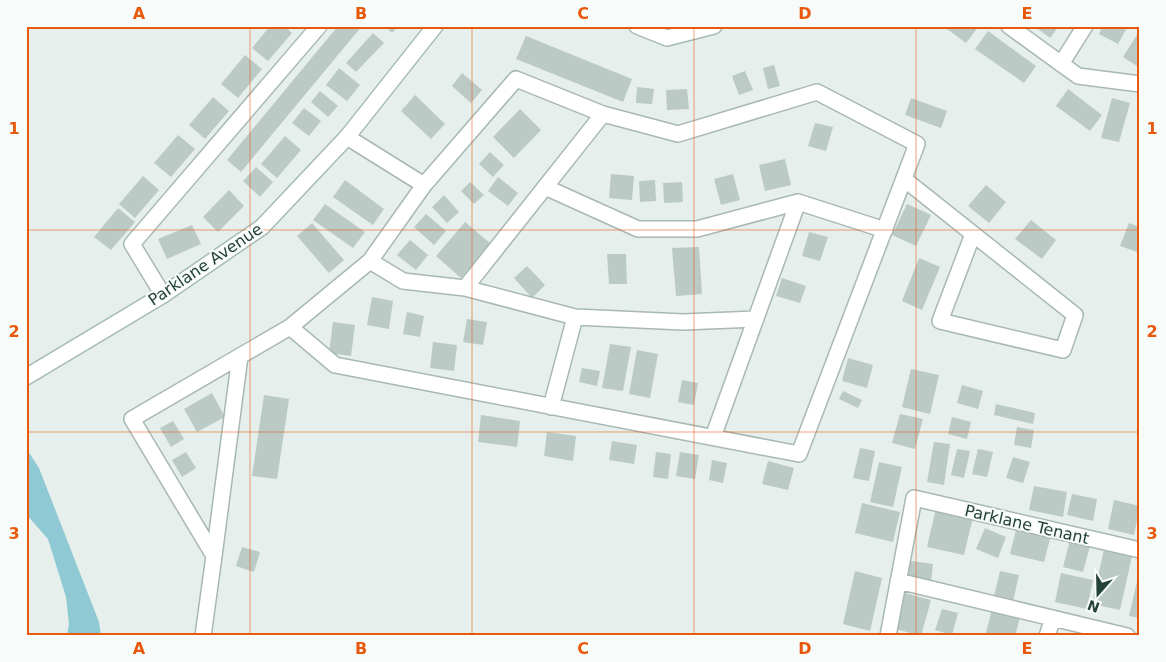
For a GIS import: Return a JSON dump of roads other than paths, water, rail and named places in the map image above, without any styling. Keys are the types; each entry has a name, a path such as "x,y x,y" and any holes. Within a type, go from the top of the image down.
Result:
{"street":[{"path":"163,295 132,244 319,26"},
{"name":"Parklane Avenue","path":"26,377 163,295 262,227 347,137 434,26"},
{"path":"637,26 667,38 714,26"},
{"path":"1009,26 1078,76 1140,84"},
{"path":"1061,64 1085,26"},
{"path":"214,556 132,419 290,327 370,261 424,185 516,79 603,114 678,134 817,92 918,144 799,454 335,365 290,327"},
{"path":"465,288 603,114"},
{"path":"347,137 424,185"},
{"path":"904,179 1075,315 1063,350 940,321 973,234"},
{"path":"545,187 638,229 697,229 798,202 885,230"},
{"path":"713,437 798,202"},
{"path":"370,261 403,281 465,288 575,317 683,322 756,319"},
{"path":"551,406 575,317"},
{"path":"203,636 240,356"},
{"name":"Parklane Tenant","path":"898,581 914,498 1140,550"},
{"path":"888,636 898,581 1127,636"},
{"path":"1048,636 1053,618"}],"water":[{"path":"26,448 39,468 99,622 101,636 67,636 69,624 66,597 48,539 26,514"}]}
